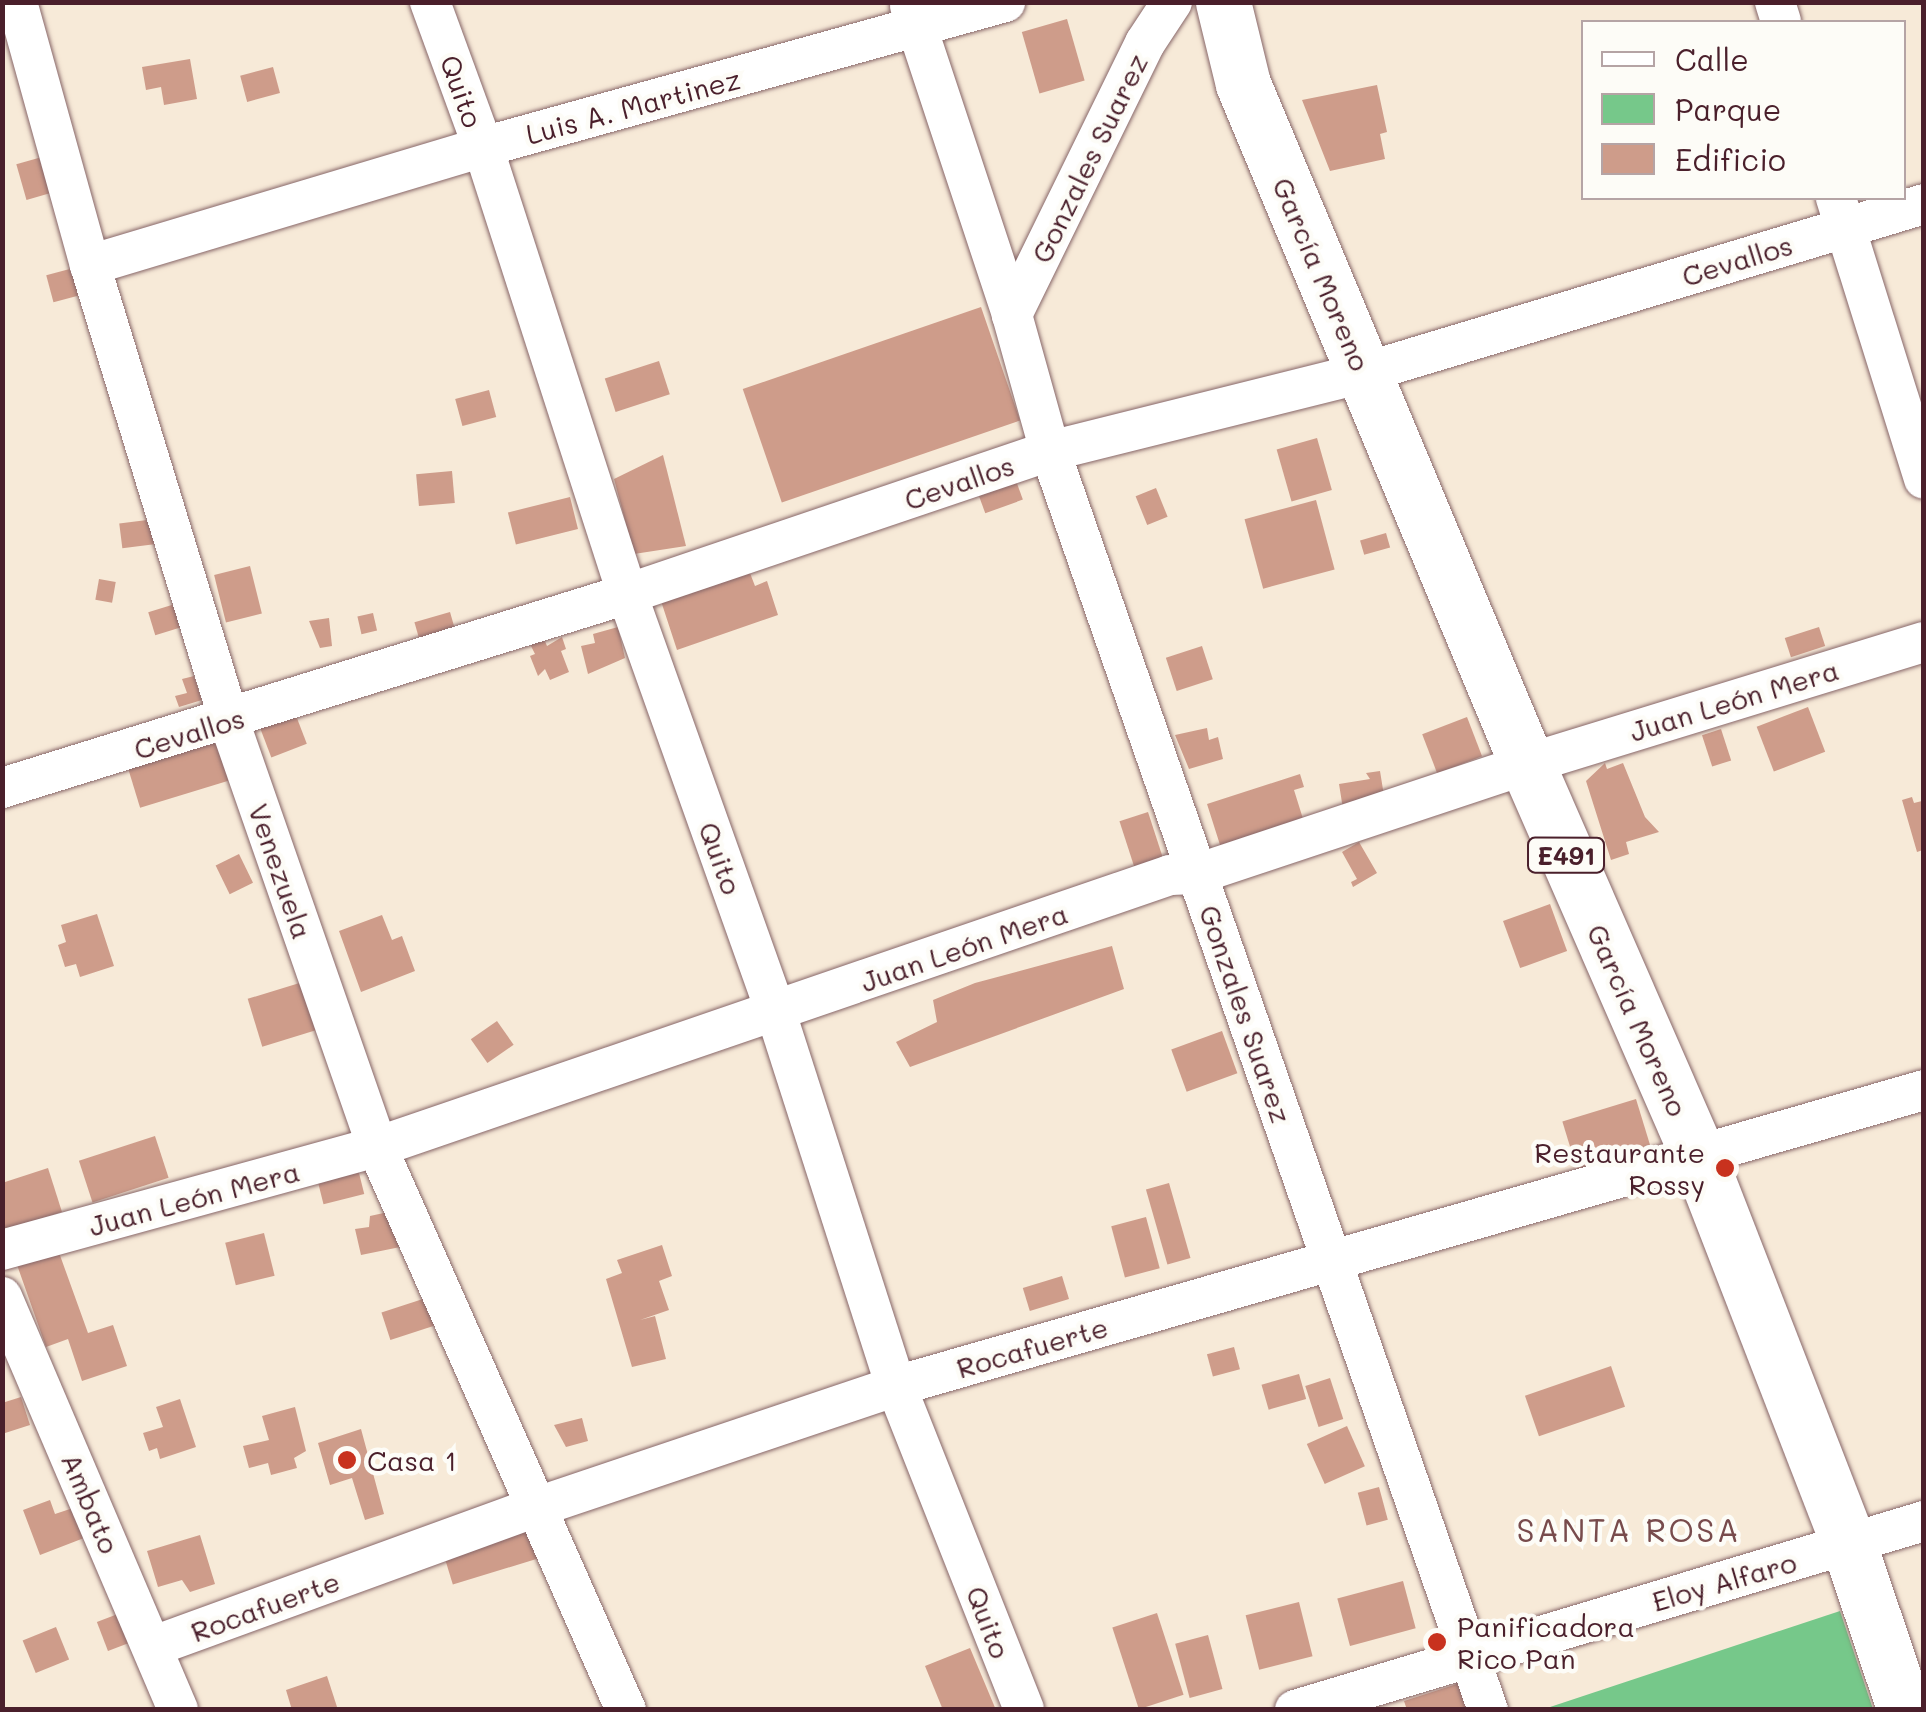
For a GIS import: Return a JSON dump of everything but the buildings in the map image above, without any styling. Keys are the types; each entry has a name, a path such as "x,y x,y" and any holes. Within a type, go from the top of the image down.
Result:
{"highway":[{"name":"García Moreno","path":"1223,2 1243,84 1527,764 1699,1158 1850,1545 1905,1710"}],"street":[{"name":"Venezuela","path":"17,2 90,265 229,721 377,1148 626,1710"},
{"name":"Quito","path":"430,2 483,147 627,594 776,1013 896,1386 1024,1710"},
{"name":"Luis A. Martinez","path":"90,265 913,15 1006,2"},
{"name":"Gonzales Suarez","path":"1012,315 1145,44 1172,2"},
{"name":"Gonzales Suarez","path":"913,15 1012,315 1050,451 1488,1710"},
{"name":"Cevallos","path":"2,788 229,721 627,594 1050,451 1363,373 1841,212 1924,204"},
{"path":"1841,212 1924,480"},
{"name":"Juan León Mera","path":"2,1250 377,1148 1170,874 1198,874 1527,764 1924,642"},
{"name":"Rocafuerte","path":"154,1646 534,1508 896,1386 1699,1158 1924,1090"},
{"name":"Ambato","path":"2,1297 154,1646 178,1710"},
{"name":"Eloy Alfaro","path":"1295,1710 1924,1521"}],"green space":[{"path":"1840,1611 1873,1709 1544,1709"}],"place":[{"name":"Restaurante Rossy","path":"1725,1168"},
{"name":"Casa 1","path":"347,1460"},
{"name":"Panificadora Rico Pan","path":"1437,1642"}],"district":[{"name":"SANTA ROSA","path":"1629,1529"}]}
